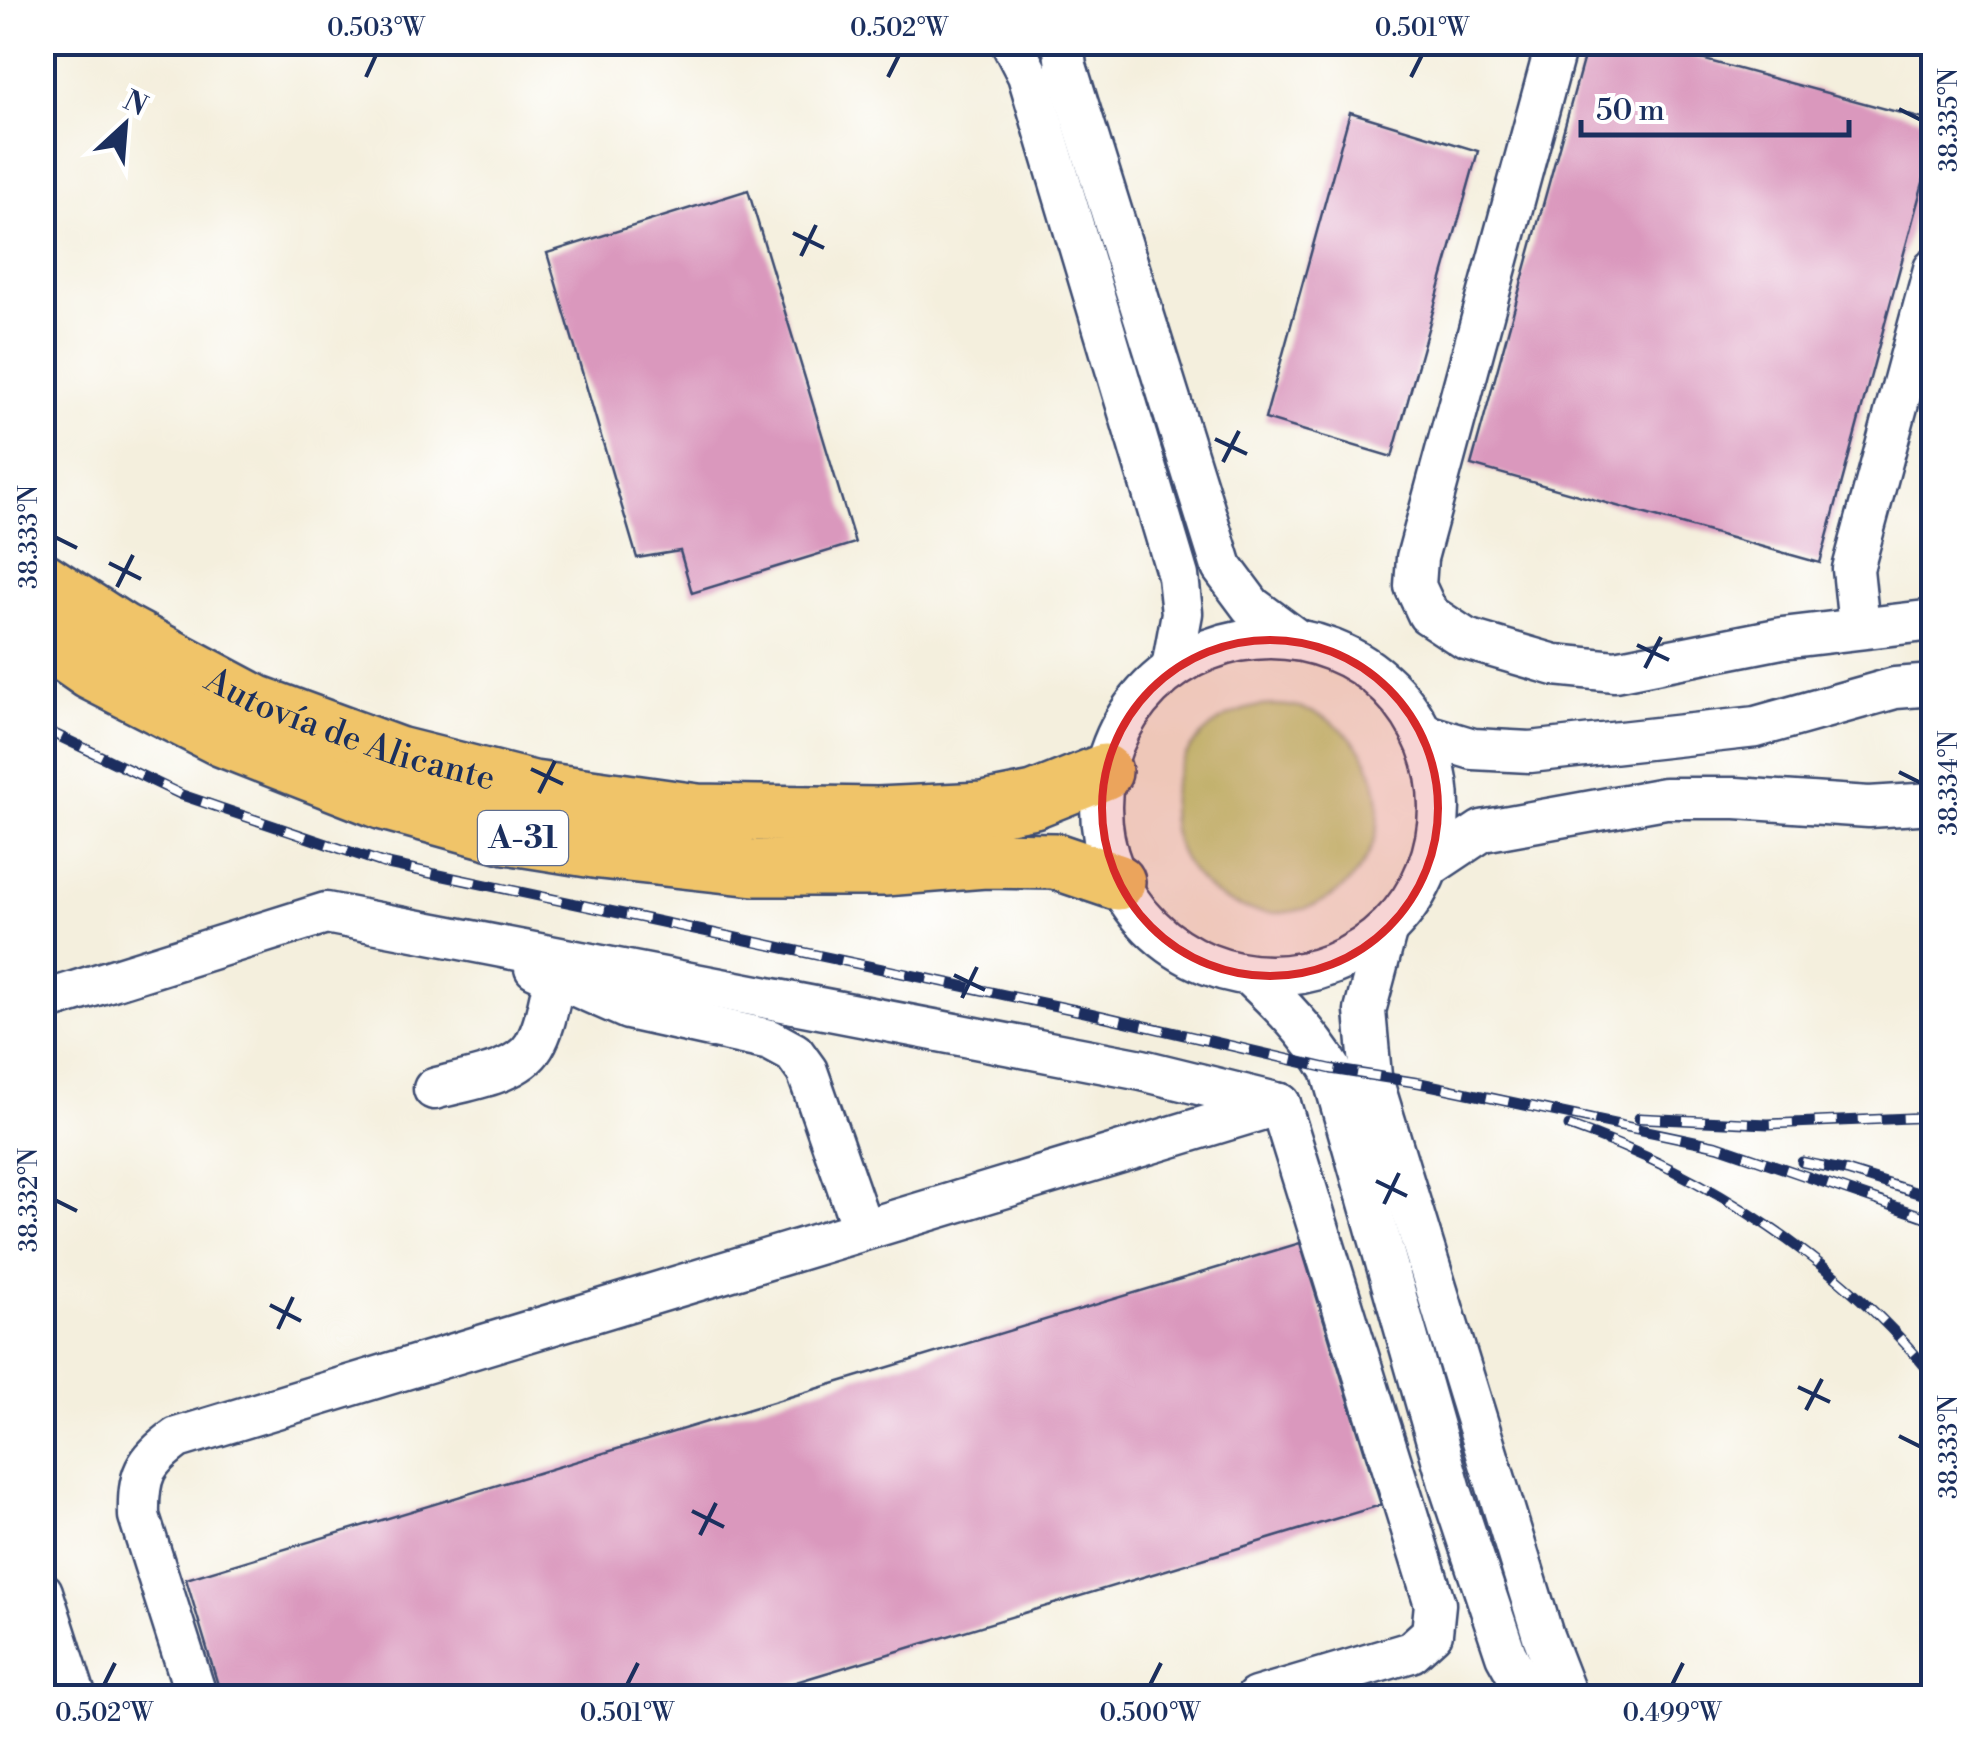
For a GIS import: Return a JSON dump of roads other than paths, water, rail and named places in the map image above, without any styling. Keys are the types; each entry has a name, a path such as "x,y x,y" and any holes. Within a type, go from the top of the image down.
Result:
{"highway":[{"name":"Autovía de Alicante","path":"42,580 121,630 256,702 398,755 533,789 698,812 878,815 984,835"},
{"name":"Autovía de Alicante","path":"42,638 91,672 222,739 384,802 507,836 755,868 884,868 984,835"},
{"name":"A-31","path":"984,835 1034,800 1104,772"},
{"name":"A-31","path":"984,835 1118,882"}],"street":[{"path":"1011,42 1028,75 1178,576 1182,613 1172,668"},
{"path":"1063,42 1066,66 1222,566 1251,606 1297,640"},
{"path":"1557,42 1418,558 1415,586 1428,614 1466,639 1555,665 1615,670 1782,638 1934,620"},
{"path":"1860,627 1852,570 1934,269"},
{"path":"1254,638 1297,640 1349,657 1392,689 1423,734 1438,776 1440,821 1430,864 1404,912 1386,932 1346,959 1300,974 1252,976 1197,960 1150,928 1118,882 1101,828 1104,772 1117,732 1141,697 1172,668 1211,648 1254,638"},
{"path":"1423,734 1474,749 1530,752 1756,726 1895,688 1934,685"},
{"path":"1430,864 1482,831 1665,798 1736,798 1870,807 1934,803"},
{"path":"42,1002 326,912 1142,1070 1280,1104"},
{"path":"1386,932 1365,1011 1372,1076 1543,1636 1567,1698"},
{"path":"467,938 628,1009 770,1040 794,1053 807,1072 862,1228"},
{"path":"1252,976 1286,1008 1331,1069 1451,1490 1524,1698"},
{"path":"434,1089 512,1066 526,1057 541,1029 555,977"},
{"path":"197,1698 138,1516 138,1484 152,1457 177,1438 1280,1104"},
{"path":"1256,1698 1411,1652 1432,1633 1435,1604 1280,1104"},
{"path":"1405,1505 1493,1476"},
{"path":"42,1592 76,1698"},
{"path":"1499,1698 1506,1655"}],"railway":[{"path":"42,728 182,795 383,863 1085,1012 1331,1069 1420,1083 1718,1146 1934,1220"},
{"path":"1639,1118 1768,1124 1934,1117"},
{"path":"1569,1126 1671,1169 1768,1226 1857,1296 1934,1377"},
{"path":"1802,1162 1847,1171 1934,1198"}]}
